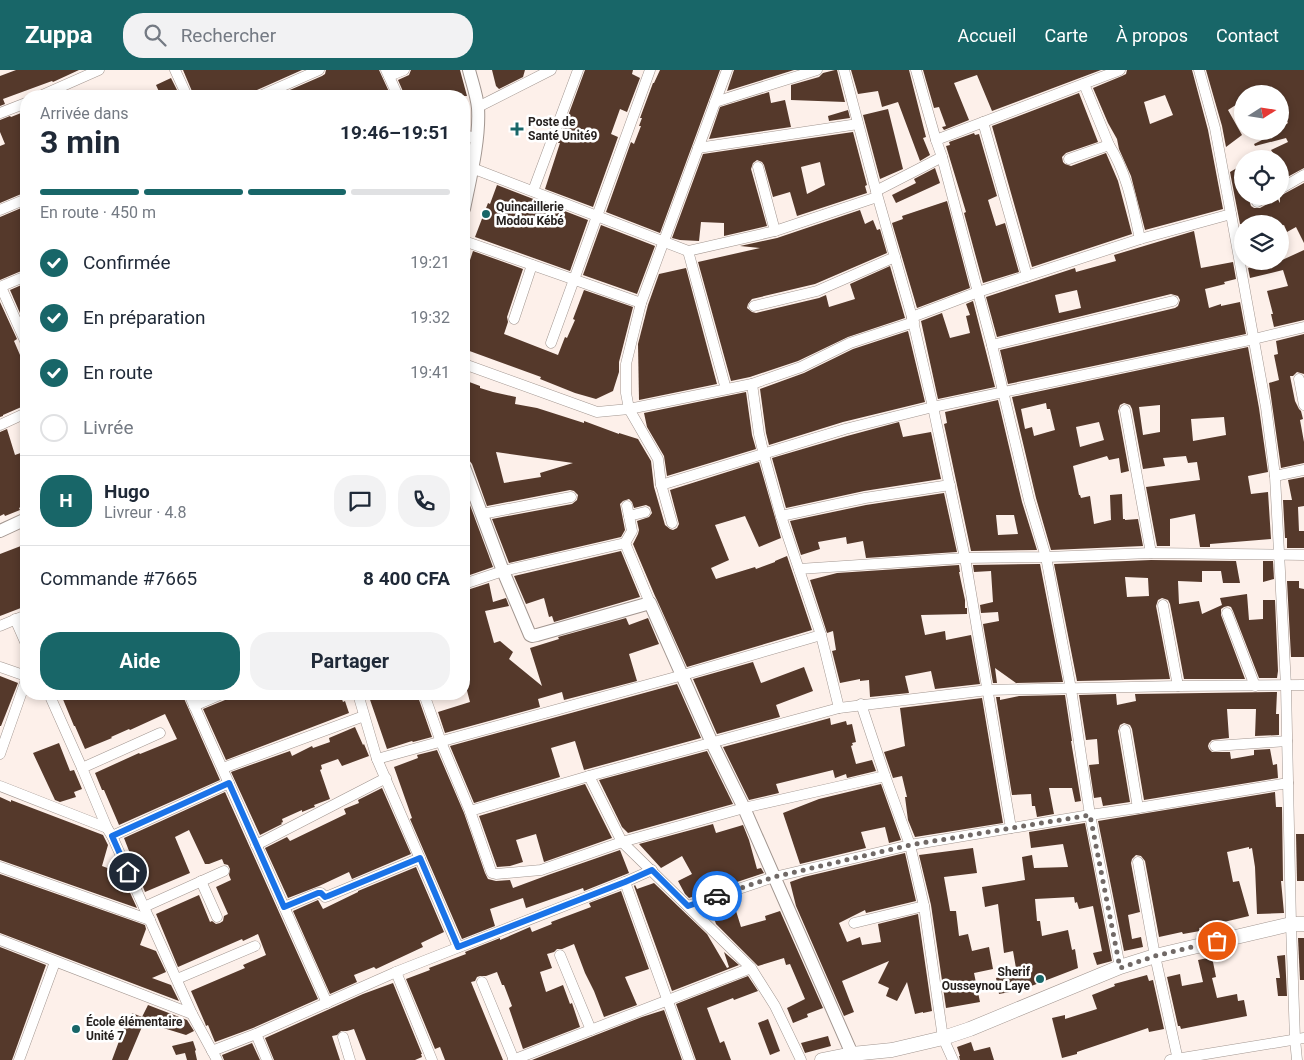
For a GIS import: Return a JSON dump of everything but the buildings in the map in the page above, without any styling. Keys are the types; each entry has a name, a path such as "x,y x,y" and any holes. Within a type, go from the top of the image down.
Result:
{"main road":[{"path":"822,1060 854,1057 943,1038 1155,956 1298,924"}],"street":[{"path":"54,90 99,70"},
{"path":"175,70 184,90"},
{"path":"274,90 319,70"},
{"path":"395,90 387,73 404,70"},
{"path":"469,70 478,107 476,139 470,178"},
{"path":"478,107 551,70"},
{"path":"533,191 578,70"},
{"path":"551,343 650,70"},
{"path":"672,523 661,485 657,456 629,409 626,393 626,364 641,303 727,70"},
{"path":"715,102 817,70"},
{"path":"844,70 876,194 913,320 933,406 965,558 1011,828"},
{"path":"916,70 942,157 992,345 1028,500 1046,557 1071,689 1090,815 1120,968"},
{"path":"936,140 1120,70"},
{"path":"1199,70 1215,128 1266,407 1275,476 1286,686 1288,783 1298,924 1299,1039 1297,1060"},
{"path":"1084,84 1109,145 1122,170 1140,239"},
{"path":"0,113 20,106"},
{"path":"983,122 1027,276"},
{"path":"698,148 858,124"},
{"path":"470,136 476,139"},
{"path":"1069,159 1109,145"},
{"path":"472,168 688,251 775,231 876,194 942,157"},
{"path":"758,167 775,231"},
{"path":"1289,183 1304,175"},
{"path":"0,210 20,202"},
{"path":"470,366 597,412 629,409 752,384 801,367 850,343 913,320 978,292 1140,239 1231,214"},
{"path":"470,243 641,303"},
{"path":"688,251 726,389"},
{"path":"754,306 817,291 895,257"},
{"path":"514,320 532,265"},
{"path":"20,279 1,287 20,330"},
{"path":"992,345 1173,301"},
{"path":"661,485 845,429 933,406 1003,393 1304,327"},
{"path":"1299,379 1304,405"},
{"path":"752,384 764,455 799,569 822,635 839,708"},
{"path":"1125,410 1151,553"},
{"path":"0,425 20,417"},
{"path":"1275,476 1304,470"},
{"path":"470,483 503,571 530,635 650,603"},
{"path":"782,516 865,498 950,485"},
{"path":"482,514 571,497"},
{"path":"470,582 503,571 625,543 632,531 628,511 644,512"},
{"path":"0,531 20,522"},
{"path":"625,543 712,743 744,808 854,1057"},
{"path":"799,569 965,558 1151,553 1304,555"},
{"path":"1163,605 1178,686"},
{"path":"1227,613 1255,686"},
{"path":"0,626 20,618"},
{"path":"15,620 20,631"},
{"path":"377,759 822,635"},
{"path":"0,667 20,674"},
{"path":"470,811 589,776 839,708 861,704 988,690 1304,685"},
{"path":"0,754 20,697"},
{"path":"52,700 192,1014 215,1056 256,1034 396,972 652,870"},
{"path":"192,700 327,1003"},
{"path":"194,706 208,700"},
{"path":"360,700 377,759 458,947"},
{"path":"426,700 492,873 496,874 541,870 622,842 744,808 885,776"},
{"path":"861,704 910,845 924,906 943,1038 953,1060"},
{"path":"223,768 364,716"},
{"path":"1125,730 1138,808"},
{"path":"82,768 160,733"},
{"path":"1215,746 1287,741"},
{"path":"589,776 622,842 751,968 774,1006 800,1060"},
{"path":"256,845 386,778"},
{"path":"0,786 110,832 229,783"},
{"path":"688,906 774,877 910,845 1288,783"},
{"path":"284,907 318,893 325,897 328,896 420,858"},
{"path":"1138,862 1175,1059 1299,1039"},
{"path":"0,868 150,920"},
{"path":"144,907 224,871"},
{"path":"201,881 217,916"},
{"path":"625,882 689,1060"},
{"path":"854,923 924,906"},
{"path":"0,940 192,1014"},
{"path":"177,979 255,946"},
{"path":"560,955 591,1030"},
{"path":"19,1060 55,962"},
{"path":"482,982 513,1060 751,968"},
{"path":"396,972 432,1060"},
{"path":"256,1034 267,1060"},
{"path":"343,1037 350,1060"}],"way so far":[{"path":"717,896 774,877 910,845 1090,815 1120,968 1155,956 1217,941"}],"place":[{"name":"Poste de Santé Unité9","path":"517,129"},
{"name":"Quincaillerie Modou Kébé","path":"486,214"},
{"name":"Sherif Ousseynou Laye","path":"1040,979"},
{"name":"École élémentaire Unité 7","path":"76,1029"}],"route":[{"path":"128,872 112,836 229,783 284,907 318,893 325,897 328,896 420,858 458,947 652,870 688,906 717,896"}]}
